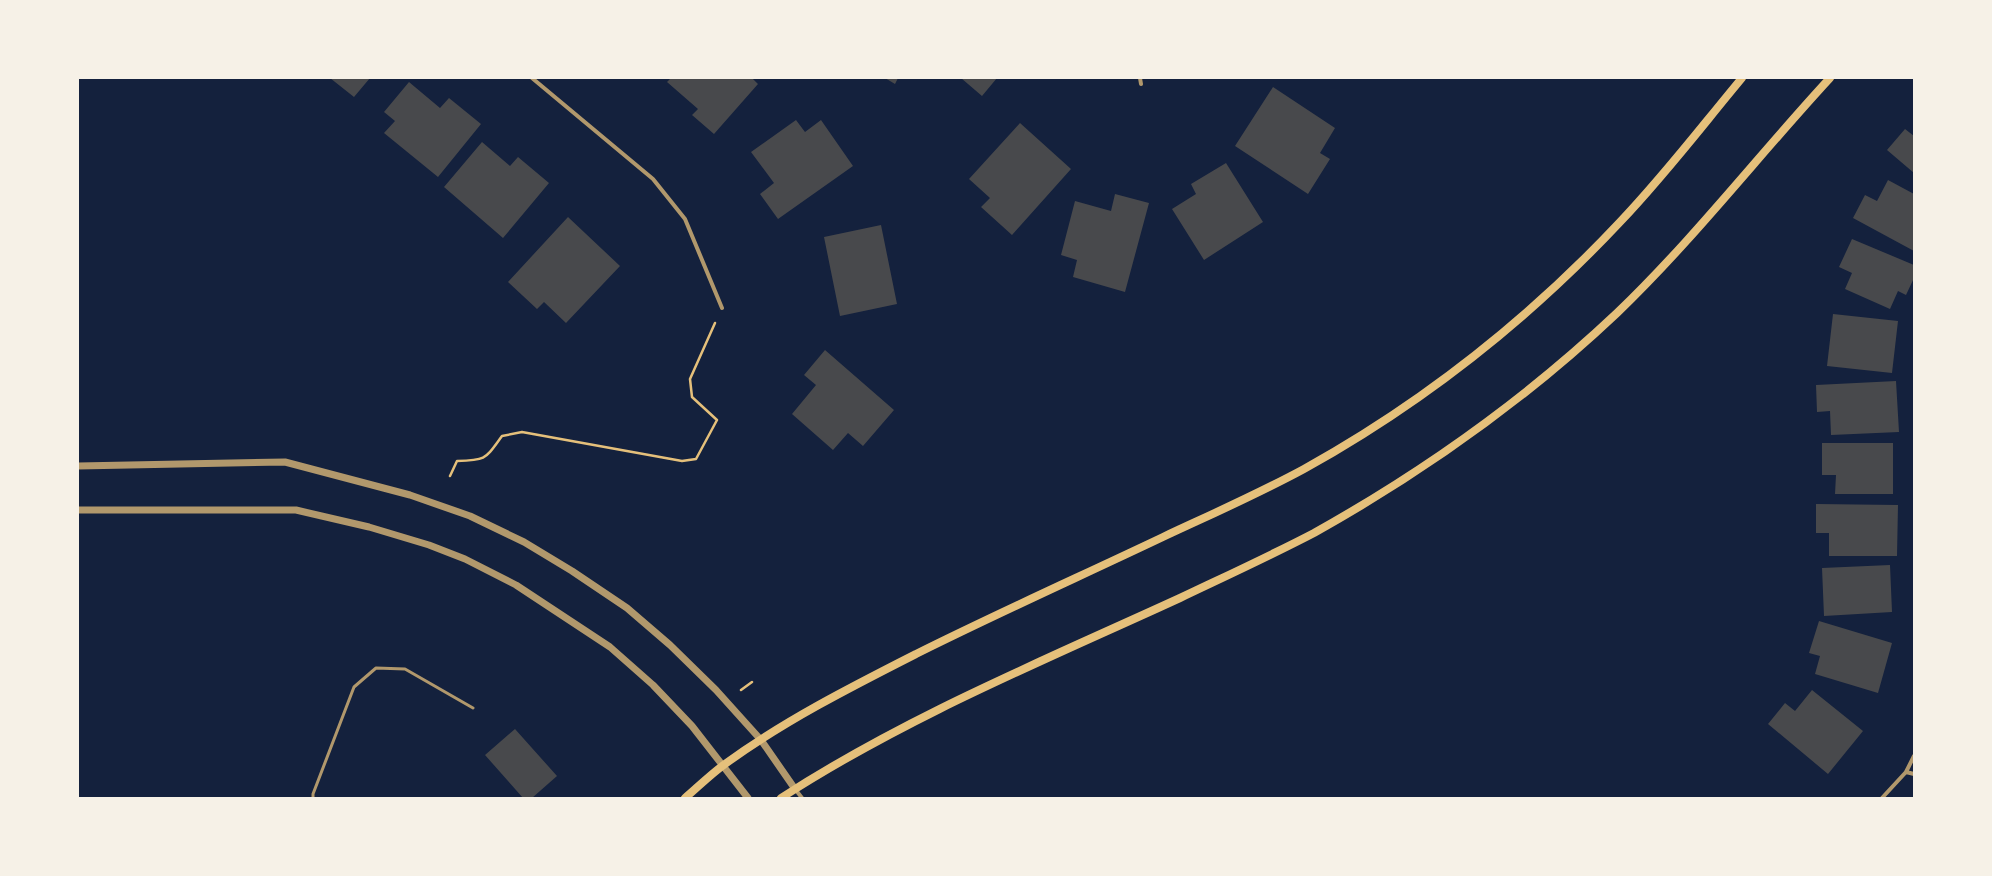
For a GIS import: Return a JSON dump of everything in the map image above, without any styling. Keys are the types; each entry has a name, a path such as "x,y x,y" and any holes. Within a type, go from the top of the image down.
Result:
{"main road":[{"path":"685,798 722,766 761,740 861,681 956,634 1249,497 1303,469 1380,424 1430,390 1496,339 1563,279 1621,222 1742,78"},
{"path":"781,798 851,756 922,718 1231,574 1313,533 1392,486 1454,446 1511,405 1619,311 1720,202 1830,78"}],"street":[{"path":"532,78 653,180 685,219 722,308"},
{"path":"1140,78 1141,84"},
{"path":"78,466 285,462 410,495 470,516 524,542 572,571 626,608 682,656 716,690 761,740 802,798"},
{"path":"78,510 296,510 369,527 429,545 465,559 516,585 610,647 653,685 692,726 748,798"},
{"path":"1882,798 1906,772 1914,756"},
{"path":"1906,772 1914,774"}],"lane":[{"path":"313,798 313,794 354,686 376,668 405,669 473,708"}],"path":[{"path":"450,476 457,461 487,457 502,436 522,432 682,461 696,459 717,420 692,397 690,379 722,308"}],"building":[{"path":"330,78 370,78 354,97"},
{"path":"671,78 752,78 758,84 714,134 692,115 698,109 667,82"},
{"path":"885,78 898,78 895,84"},
{"path":"961,78 997,78 982,96"},
{"path":"409,82 440,108 449,98 481,124 438,177 384,133 395,121 384,112"},
{"path":"1273,87 1335,128 1320,153 1330,159 1308,194 1235,146"},
{"path":"796,120 805,132 821,120 853,166 778,219 760,194 774,183 751,152"},
{"path":"1020,123 1071,169 1012,235 981,207 990,198 969,179"},
{"path":"1905,129 1914,136 1914,173 1887,150"},
{"path":"482,142 510,166 518,157 549,183 503,238 444,187"},
{"path":"1226,163 1263,222 1204,260 1172,209 1196,194 1191,184"},
{"path":"1888,180 1914,194 1914,251 1853,218 1865,195 1877,201"},
{"path":"1115,194 1149,203 1125,292 1073,277 1077,260 1061,255 1075,201 1111,211"},
{"path":"568,217 620,266 566,323 544,302 537,309 508,282"},
{"path":"881,225 897,304 840,316 824,237"},
{"path":"1852,239 1914,265 1914,278 1906,295 1898,291 1890,309 1845,289 1852,273 1839,267"},
{"path":"1833,314 1898,321 1892,373 1827,366"},
{"path":"825,350 894,410 863,446 848,433 833,450 792,414 816,385 804,375"},
{"path":"1896,381 1899,432 1831,435 1830,411 1817,412 1816,385"},
{"path":"1822,443 1893,443 1893,494 1835,494 1836,475 1822,475"},
{"path":"1816,504 1898,505 1897,556 1829,556 1829,533 1816,533"},
{"path":"1890,565 1892,612 1824,616 1822,568"},
{"path":"1819,621 1892,643 1878,693 1815,674 1820,656 1809,653"},
{"path":"1812,690 1863,731 1828,774 1768,724 1785,703 1795,711"},
{"path":"515,729 557,776 532,798 523,798 485,755"}]}
